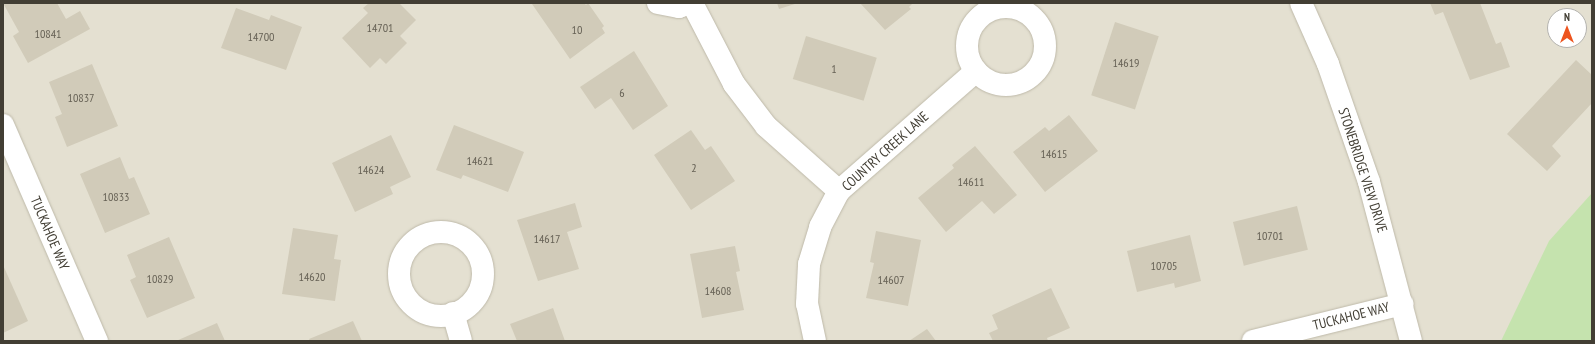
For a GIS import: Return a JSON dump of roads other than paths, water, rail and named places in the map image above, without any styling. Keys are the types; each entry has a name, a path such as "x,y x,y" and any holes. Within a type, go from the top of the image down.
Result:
{"street":[{"path":"658,3 679,7 691,3 734,84 766,126 839,191"},
{"name":"STONEBRIDGE VIEW DRIVE","path":"1301,3 1328,64 1370,182 1402,304 1410,341"},
{"name":"COUNTRY CREEK LANE","path":"815,341 807,304 809,264 820,227 839,191 976,71"},
{"name":"TUCKAHOE WAY","path":"3,125 97,341"},
{"name":"TUCKAHOE WAY","path":"1253,341 1402,304"},
{"path":"453,313 461,341"}]}
